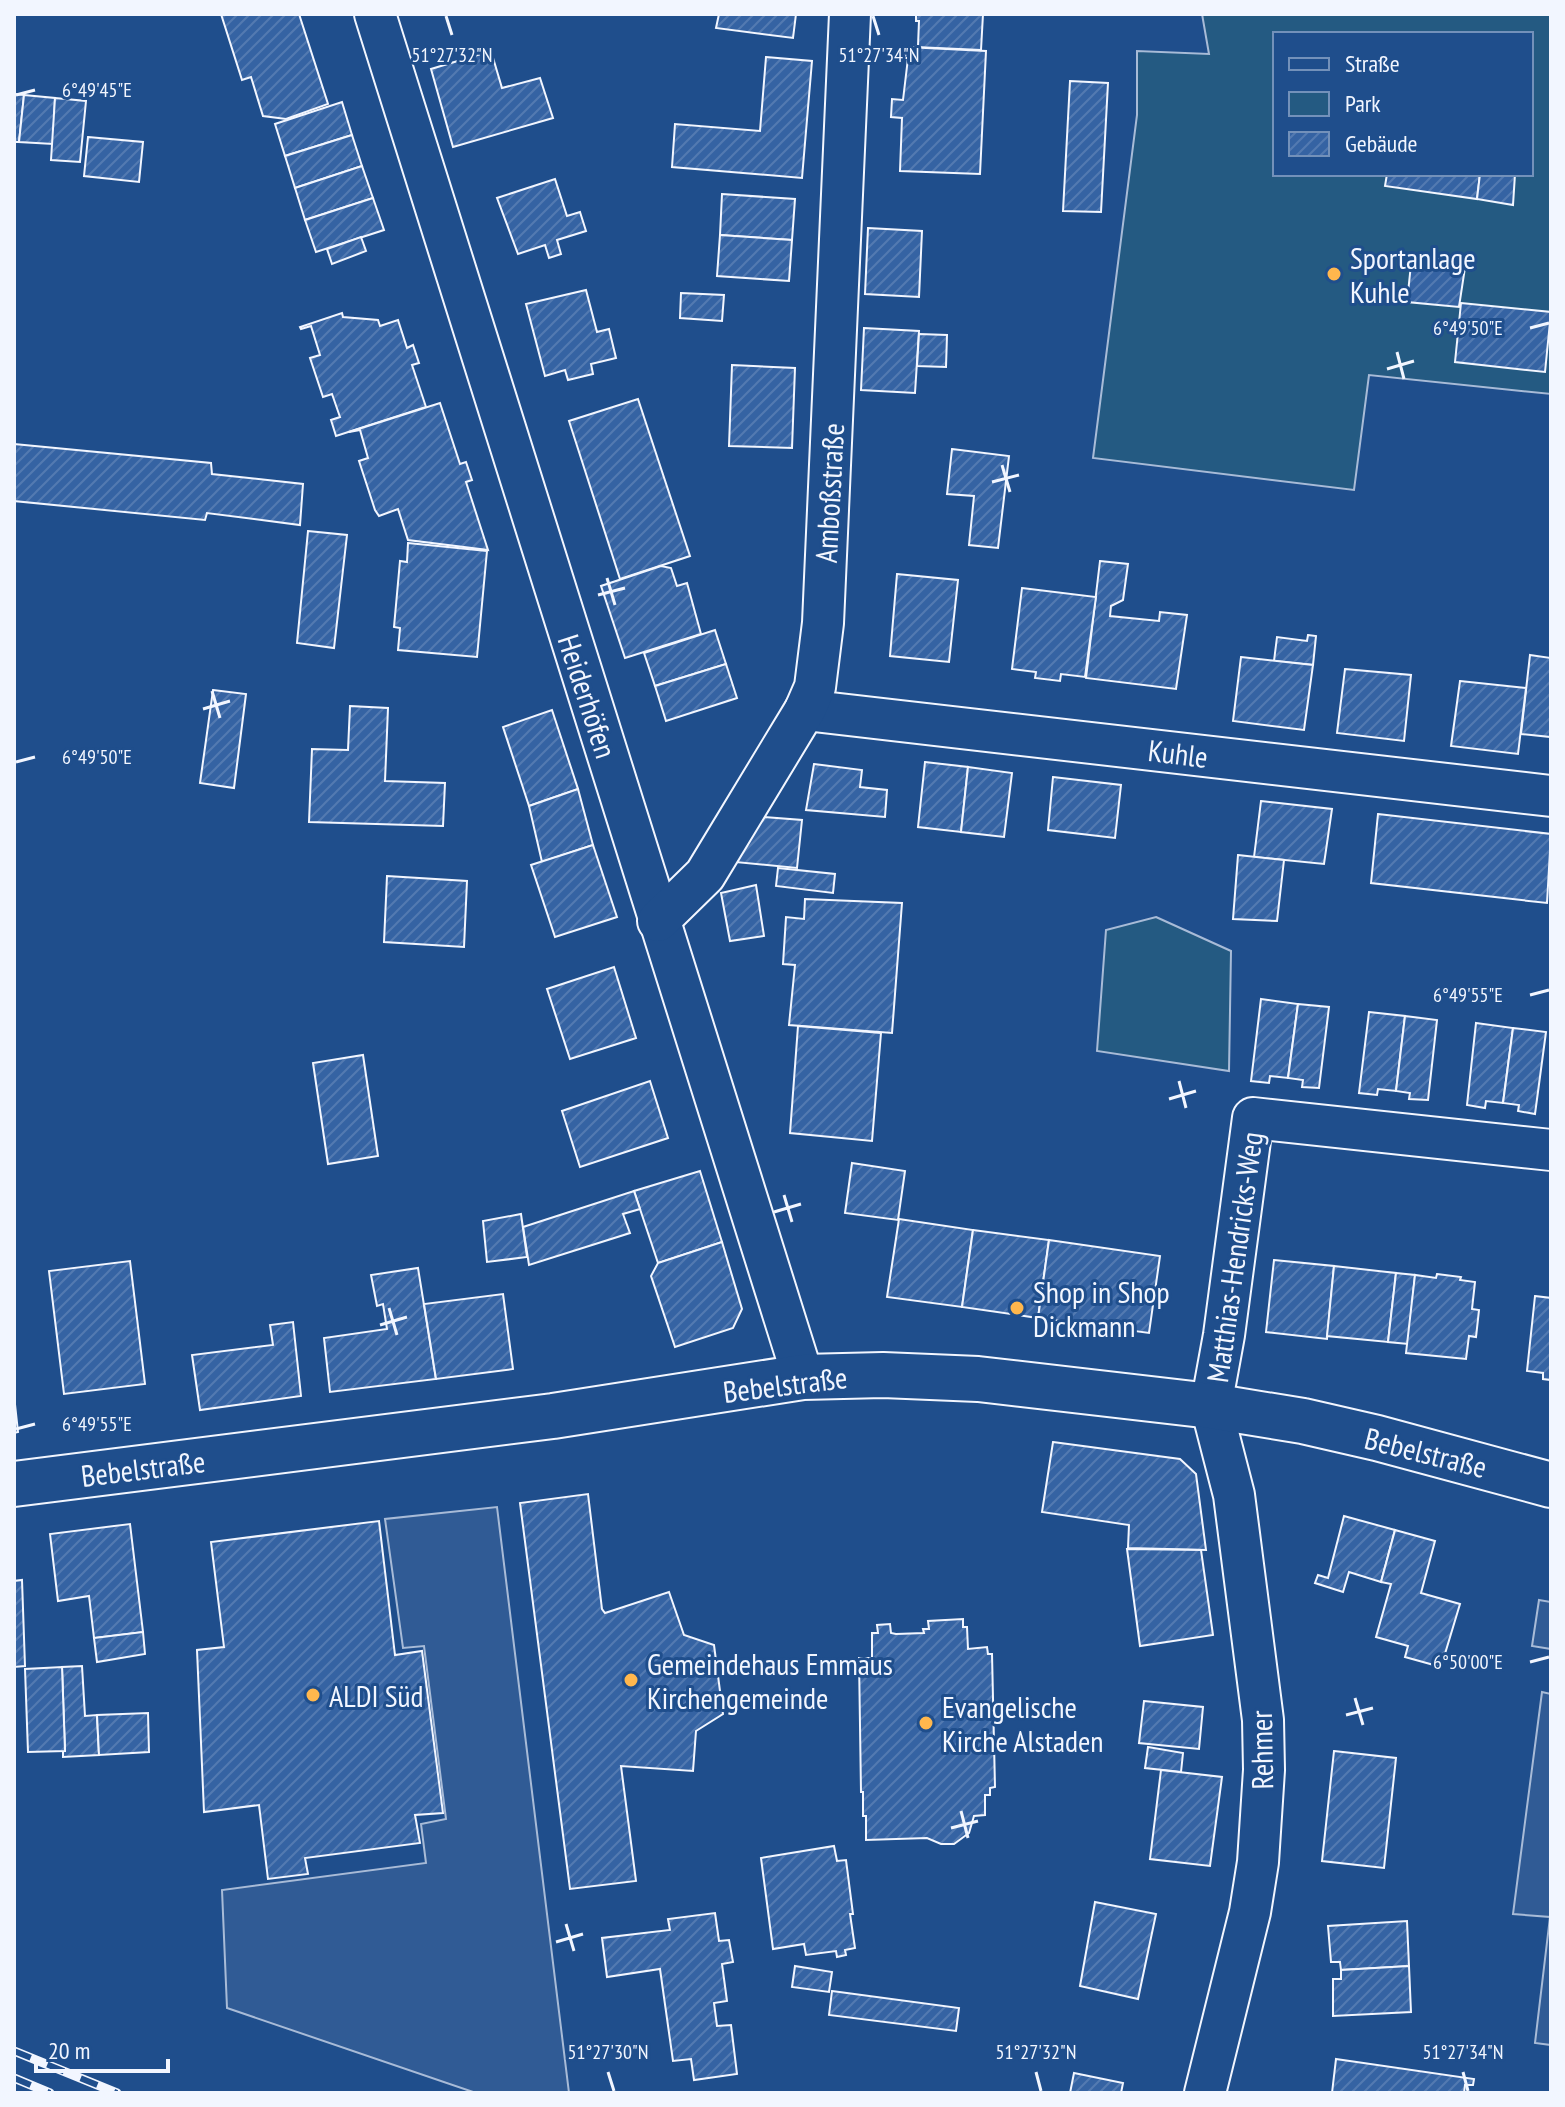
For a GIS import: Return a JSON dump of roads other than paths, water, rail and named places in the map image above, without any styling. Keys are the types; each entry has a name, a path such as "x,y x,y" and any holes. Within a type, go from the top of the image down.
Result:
{"street":[{"name":"Heiderhöfen","path":"375,14 803,1377"},
{"name":"Amboßstraße","path":"658,921 705,875 805,710 815,687 823,623 850,14"},
{"name":"Kuhle","path":"805,710 1551,796"},
{"name":"Matthias-Hendricks-Weg","path":"1211,1406 1224,1335 1253,1118 1551,1150"},
{"name":"Bebelstraße","path":"14,1484 553,1416 803,1377 939,1376 1211,1406 1303,1421 1551,1485"},
{"name":"Rehmer","path":"1205,2093 1250,1912 1258,1862 1264,1770 1263,1720 1234,1495 1211,1406"}],"railway":[{"path":"14,2051 117,2093"},
{"path":"14,2078 50,2093"}],"place":[{"name":"Sportanlage Kuhle","path":"1334,274"},
{"name":"Shop in Shop Dickmann","path":"1017,1308"},
{"name":"Gemeindehaus Emmaus Kirchengemeinde","path":"631,1680"},
{"name":"ALDI Süd","path":"313,1695"},
{"name":"Evangelische Kirche Alstaden","path":"926,1723"}]}
